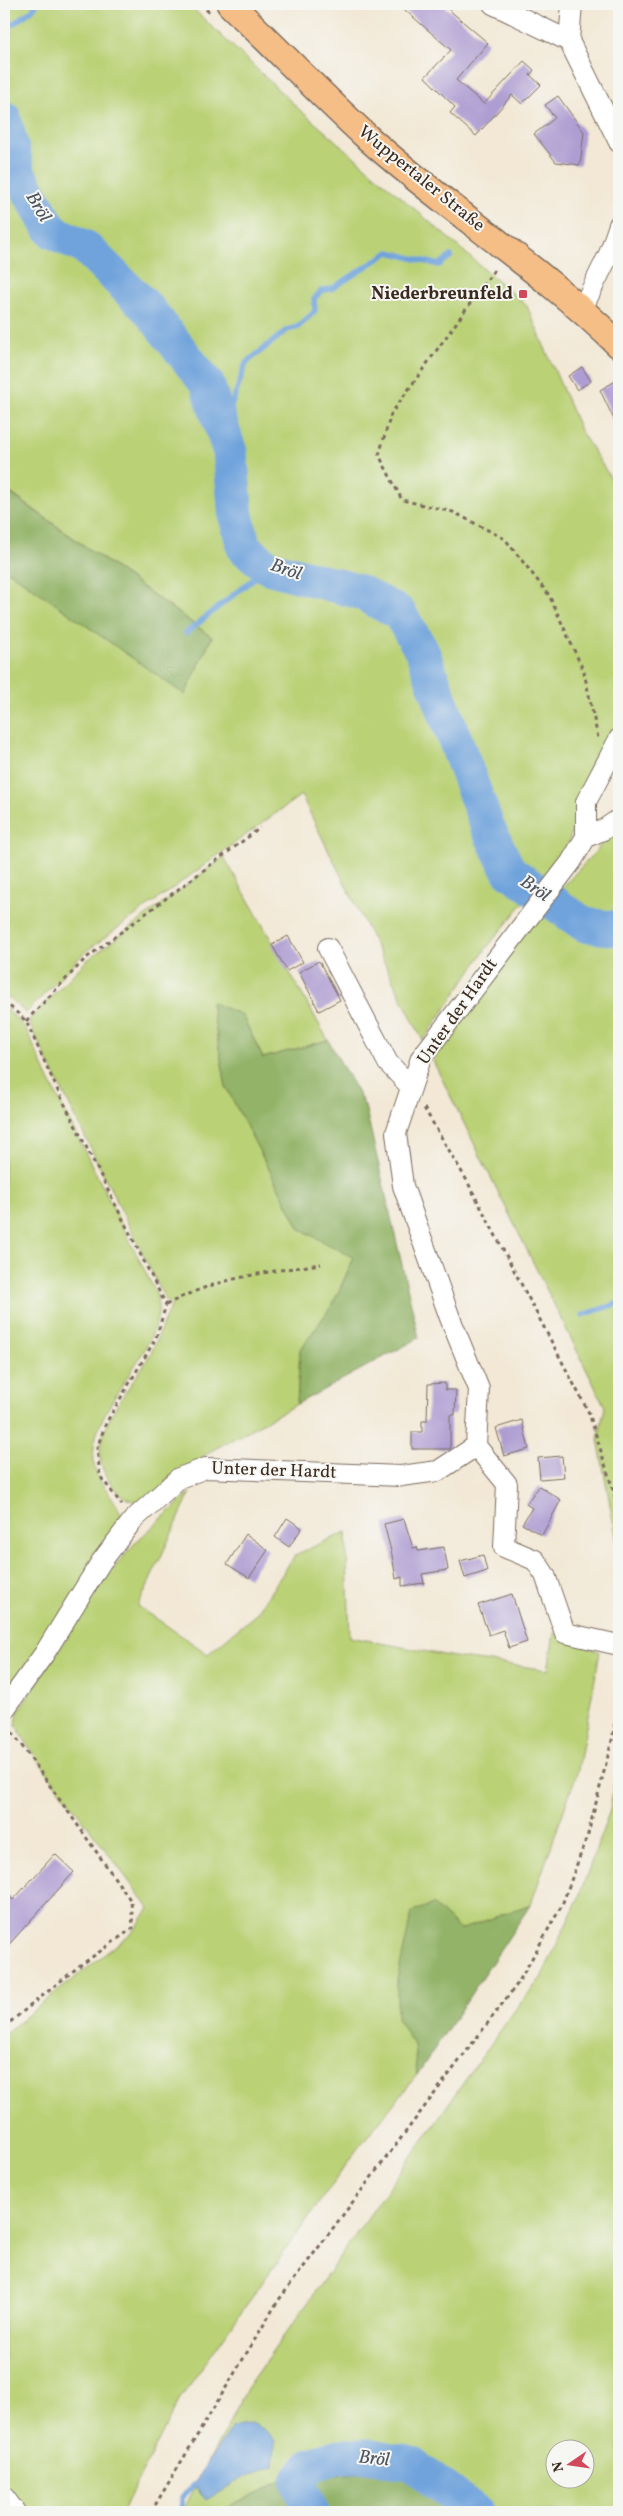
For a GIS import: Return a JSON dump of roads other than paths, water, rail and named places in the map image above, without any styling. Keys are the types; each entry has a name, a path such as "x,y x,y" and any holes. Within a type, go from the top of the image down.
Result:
{"main road":[{"name":"Wuppertaler Straße","path":"230,4 368,138 582,309 619,345"}],"street":[{"path":"493,4 569,41"},
{"path":"572,4 569,41 619,142"},
{"path":"582,309 609,254 619,225"},
{"path":"619,739 586,802 586,837 603,830 619,819"},
{"name":"Unter der Hardt","path":"6,1719 101,1562 133,1520 179,1478 206,1468 401,1476 438,1470 476,1446 479,1389 450,1318 403,1186 396,1133 421,1058 571,862 586,837"},
{"path":"328,948 388,1062 411,1087"},
{"path":"476,1446 507,1484 504,1547 535,1560 545,1575 565,1633 619,1645"},
{"path":"4,2497 15,2512"}],"water":[{"path":"251,2423 267,2431 275,2441 274,2465 241,2479 206,2500 193,2485 232,2427"}],"waterway":[{"path":"4,51 10,26 31,11 37,4"},
{"name":"Bröl","path":"4,118 18,173 52,231 86,248 148,309 207,384 230,452 236,516 244,548 268,567 360,592 399,613 422,651 488,828 509,871 585,925 619,929"},
{"path":"223,431 246,363 287,330 298,327 315,311 314,299 321,291 333,288 389,252 439,265 451,256"},
{"path":"186,633 268,567"},
{"path":"583,1315 619,1303"},
{"name":"Bröl","path":"312,2512 298,2482 311,2465 340,2456 374,2456 412,2464 476,2512"},
{"path":"182,2512 182,2498 193,2485"}],"place":[{"name":"Niederbreunfeld","path":"523,294"}]}
